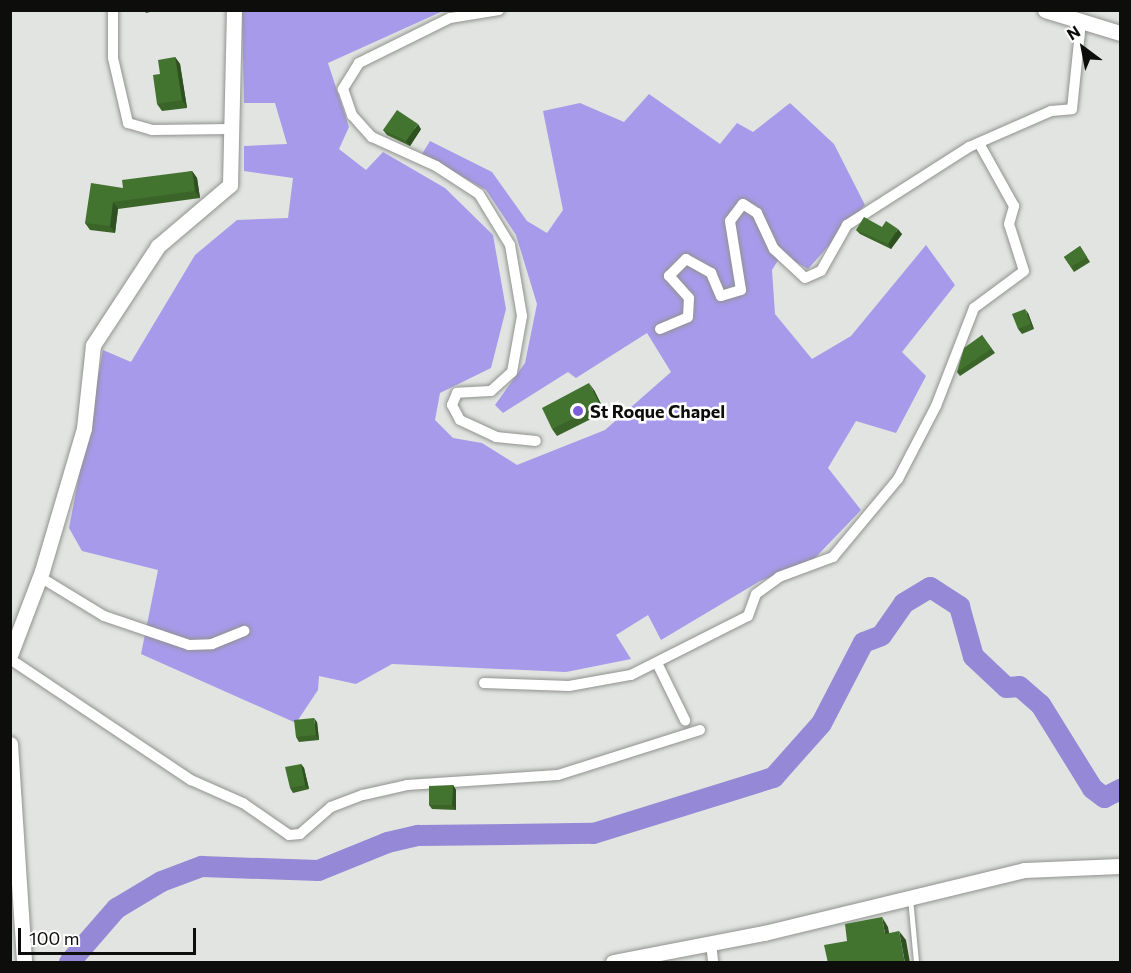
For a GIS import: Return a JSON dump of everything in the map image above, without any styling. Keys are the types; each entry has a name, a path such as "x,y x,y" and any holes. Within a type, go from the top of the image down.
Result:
{"street":[{"path":"113,10 113,58 128,123 152,130 231,129"},
{"path":"234,10 230,184 158,246 93,345 84,428 40,577 10,657 191,780 243,803 289,835 300,834 331,807 363,795 407,785 558,775 700,730"},
{"path":"499,10 450,18 359,63 343,88 352,115 372,137 436,166 478,194 510,245 522,316 512,372 491,391 457,393 453,413 496,437 536,441"},
{"path":"1045,10 1120,33"},
{"path":"660,329 688,317 689,298 669,276 686,259 711,273 721,296 741,290 730,221 743,204 757,213 774,249 805,278 821,271 847,225 979,143 1051,111 1072,109 1081,22"},
{"path":"484,683 569,686 631,675 748,616 756,594 779,577 833,557 898,479 936,406 974,308 1024,271 1009,224 1014,206 979,143"},
{"path":"40,577 104,616 189,645 212,644 244,631"},
{"path":"657,663 685,720"},
{"path":"10,744 24,963"},
{"path":"613,963 1024,870 1120,866"},
{"path":"711,942 713,963"}],"lane":[{"path":"910,896 916,963"}],"shaded area":[{"path":"242,11 443,11 328,63 349,127 339,149 366,170 383,152 445,188 493,235 506,309 491,368 440,393 435,420 453,438 482,443 517,465 605,430 671,372 647,333 576,378 568,372 503,413 495,405 525,363 537,304 516,235 486,190 422,154 430,141 492,172 527,221 547,233 563,210 543,111 580,103 624,122 649,94 720,144 737,123 753,132 790,103 834,144 865,205 808,269 782,254 772,270 775,314 812,359 851,336 926,245 955,285 902,352 926,376 896,433 856,421 828,468 861,510 813,560 760,581 661,640 648,615 616,635 631,659 566,672 392,664 356,684 319,676 318,690 296,723 141,654 158,570 82,551 69,528 103,350 131,362 195,255 237,220 288,218 293,178 244,171 244,146 287,144 275,103 244,103"}],"building":[{"path":"175,57 182,100 157,104 153,75 160,74 158,60"},
{"path":"397,110 418,124 406,141 383,130"},
{"path":"192,171 195,191 113,202 110,226 85,223 91,183 123,188 122,180"},
{"path":"864,217 882,227 886,221 898,229 888,244 856,230"},
{"path":"1080,246 1087,257 1071,267 1064,257"},
{"path":"1025,309 1031,324 1018,329 1012,314"},
{"path":"982,335 991,349 957,372 964,348"},
{"path":"589,383 600,405 552,429 542,408"},
{"path":"314,718 316,735 296,737 294,720"},
{"path":"301,764 305,785 290,788 285,767"},
{"path":"453,785 452,805 429,805 429,786"},
{"path":"882,917 885,934 899,931 905,963 828,963 824,945 847,941 845,924"}],"waterway":[{"path":"69,962 116,908 161,881 201,866 318,870 387,842 418,835 593,833 773,777 821,723 863,642 881,635 903,603 930,587 959,606 973,656 1006,687 1019,686 1040,704 1092,788 1104,797 1120,789"}],"place":[{"name":"St Roque Chapel","path":"578,411"}]}
